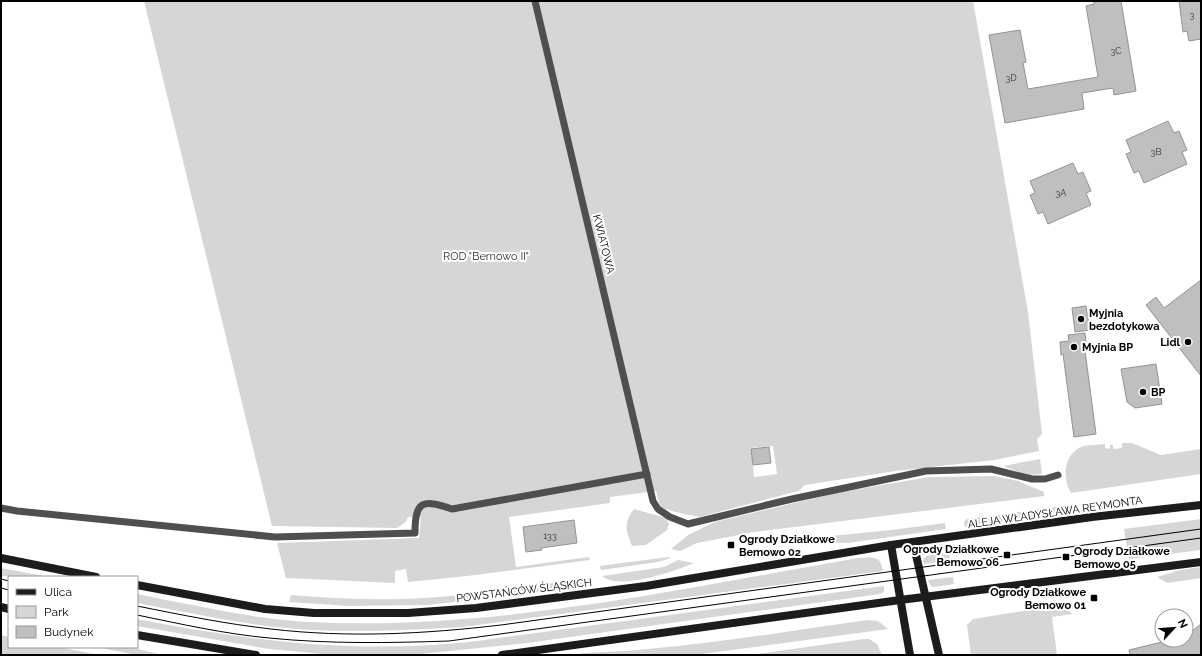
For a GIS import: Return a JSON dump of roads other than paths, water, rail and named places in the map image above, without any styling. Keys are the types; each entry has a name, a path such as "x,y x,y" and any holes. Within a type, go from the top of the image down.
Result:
{"main road":[{"name":"ALEJA WŁADYSŁAWA REYMONTA","path":"913,542 1092,517 1201,505"},
{"name":"POWSTAŃCÓW ŚLĄSKICH","path":"138,585 265,609 314,613 408,613 476,608 646,586 913,542"},
{"path":"913,542 939,655"},
{"path":"891,545 910,655"},
{"path":"1,558 91,576"},
{"path":"502,655 926,596 1201,562"},
{"path":"138,635 256,655"}],"lane":[{"name":"KWIATOWA","path":"535,1 647,474 658,509 670,517 688,524 799,498 926,471 991,469 1032,478 1045,479 1058,475"},
{"path":"1,508 17,511 275,537 415,533 415,517 423,504 428,503 452,508 647,474"}],"tram line":[{"path":"138,606 237,625 300,632 386,634 443,631 501,625 1201,529"},
{"path":"138,615 220,631 292,640 359,642 449,641 1201,538"},
{"path":"1,579 8,581"},
{"path":"1,588 8,590"}],"place":[{"name":"Myjnia bezdotykowa","path":"1081,319"},
{"name":"Lidl","path":"1188,342"},
{"name":"Myjnia BP","path":"1074,347"},
{"name":"BP","path":"1143,392"},
{"name":"Ogrody Działkowe Bemowo 02","path":"731,545"},
{"name":"Ogrody Działkowe Bemowo 06","path":"1007,555"},
{"name":"Ogrody Działkowe Bemowo 05","path":"1066,557"},
{"name":"Ogrody Działkowe Bemowo 01","path":"1094,598"}],"park label":[{"name":"ROD \"Bemowo II\"","path":"486,256"}]}
